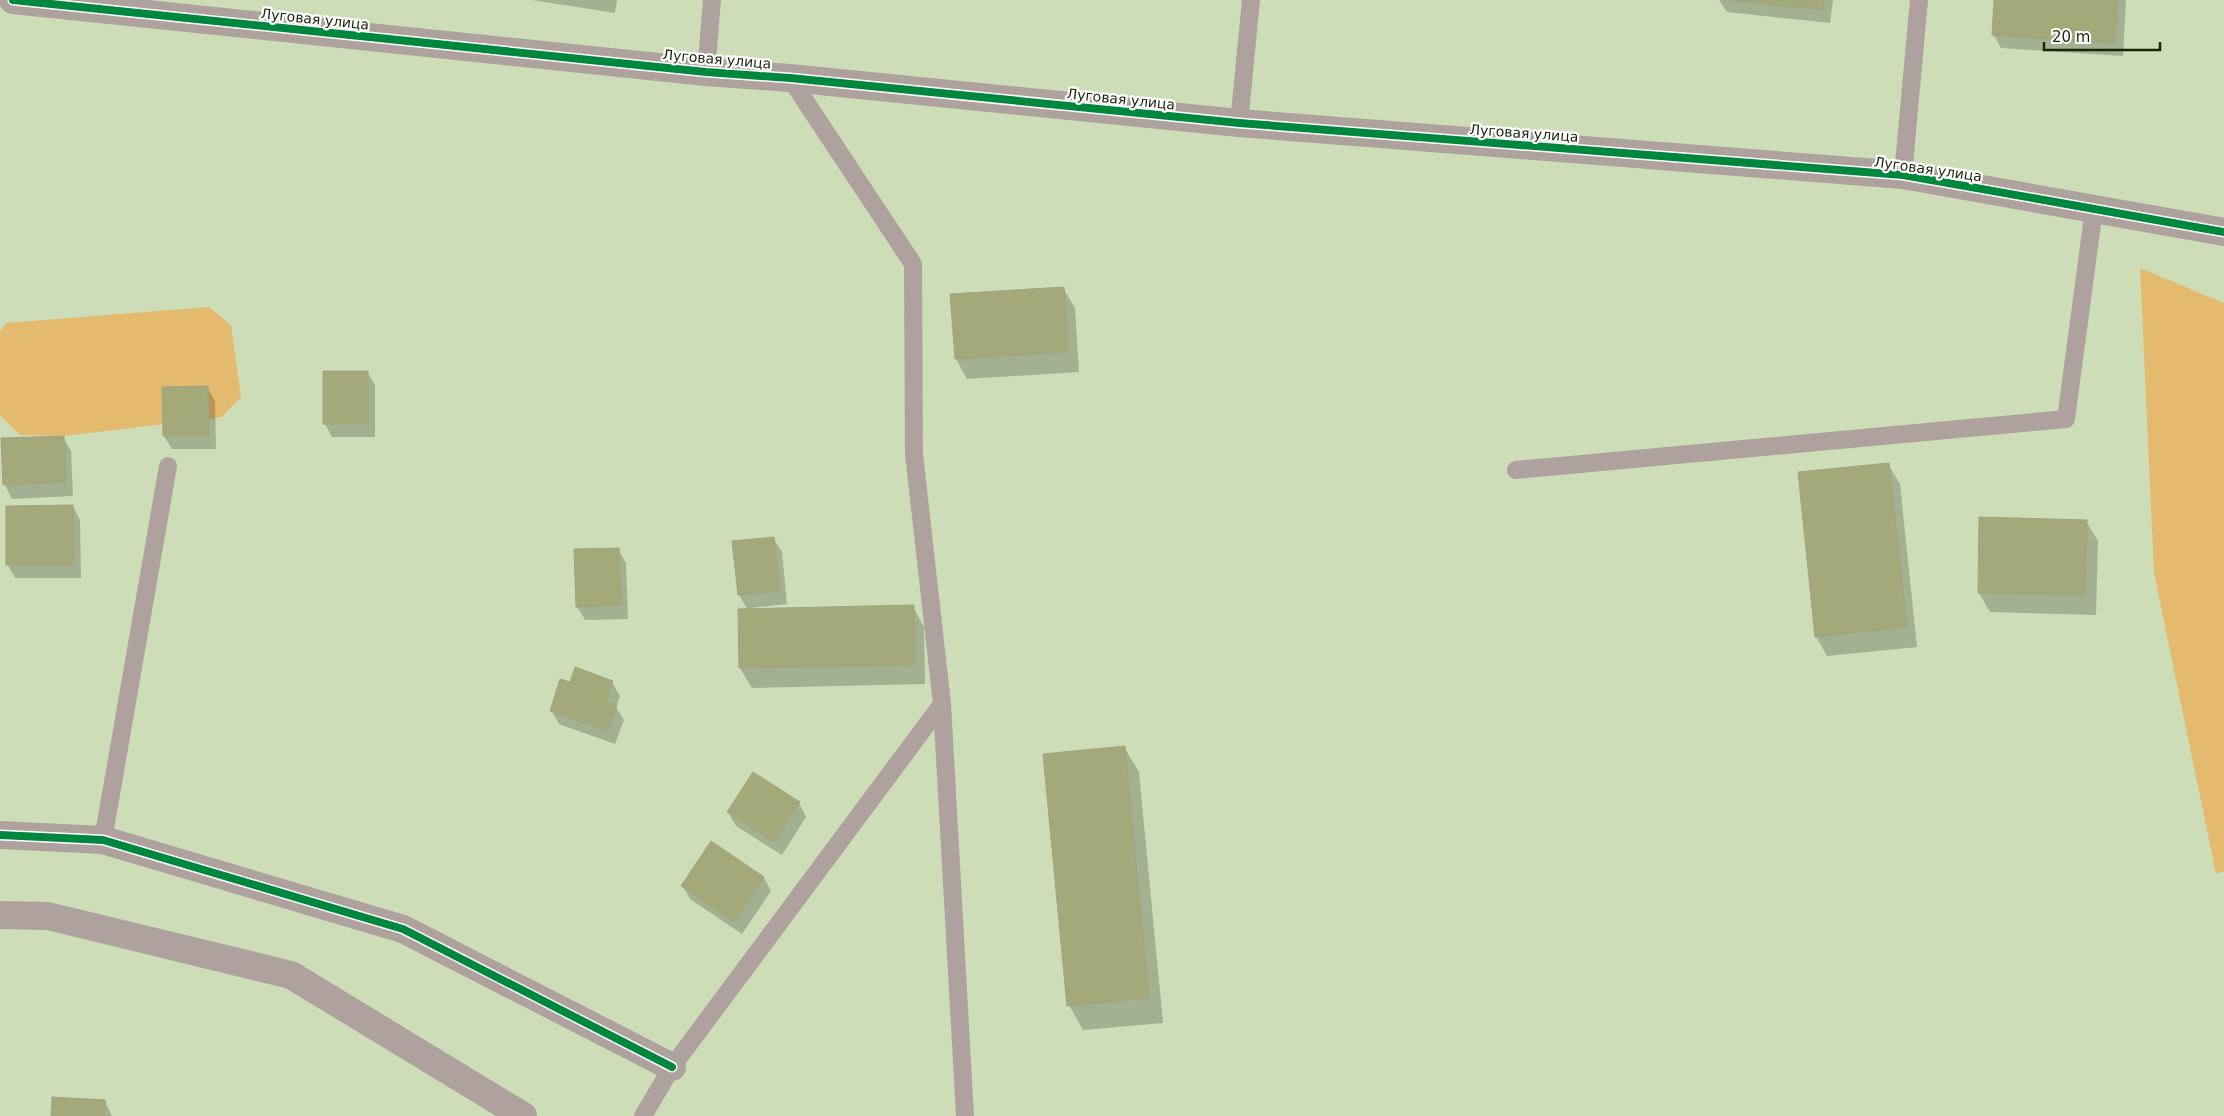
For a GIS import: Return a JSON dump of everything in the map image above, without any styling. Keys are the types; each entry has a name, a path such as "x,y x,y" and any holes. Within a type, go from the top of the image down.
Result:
{"street":[{"name":"Луговая улица","path":"13,0 706,72 790,78 1239,124 1903,175 2224,232"},
{"path":"0,835 103,840 403,928 672,1068"},
{"path":"0,915 48,916 290,975 523,1116"}],"lane":[{"path":"706,72 712,0"},
{"path":"1239,124 1251,0"},
{"path":"1903,175 1919,0"},
{"path":"790,78 913,264 914,454 942,704 965,1116"},
{"path":"1516,470 2066,419 2094,209"},
{"path":"103,840 168,466"},
{"path":"643,1116 672,1068 942,704"}],"shaded area":[{"path":"2140,268 2224,303 2224,871 2216,874 2154,573"},
{"path":"209,307 231,325 241,397 222,417 64,436 20,435 0,415 0,332 6,323"}],"building":[{"path":"1727,0 1824,0 1823,10"},
{"path":"1994,0 2118,0 2115,43 1992,35"},
{"path":"1064,287 1068,352 955,359 950,294"},
{"path":"323,371 368,371 368,424 323,424"},
{"path":"208,386 209,436 163,436 162,387"},
{"path":"64,436 66,482 3,485 1,438"},
{"path":"1889,463 1907,627 1815,637 1798,472"},
{"path":"73,505 74,565 6,565 6,506"},
{"path":"1979,517 2087,520 2085,595 1978,593"},
{"path":"774,537 780,591 738,595 732,541"},
{"path":"619,548 621,605 576,607 574,549"},
{"path":"914,605 915,665 739,668 738,609"},
{"path":"575,667 613,681 606,702 617,705 608,731 550,711 560,679 570,682"},
{"path":"1125,746 1149,998 1067,1006 1043,754"},
{"path":"753,772 800,802 774,842 727,812"},
{"path":"711,841 764,877 734,922 681,886"},
{"path":"52,1097 105,1100 105,1116 51,1116"}],"cycle path":[{"path":"13,0 706,72 790,78 1239,123 1903,175 2224,232"},
{"path":"0,835 103,840 403,929 672,1067"}]}
